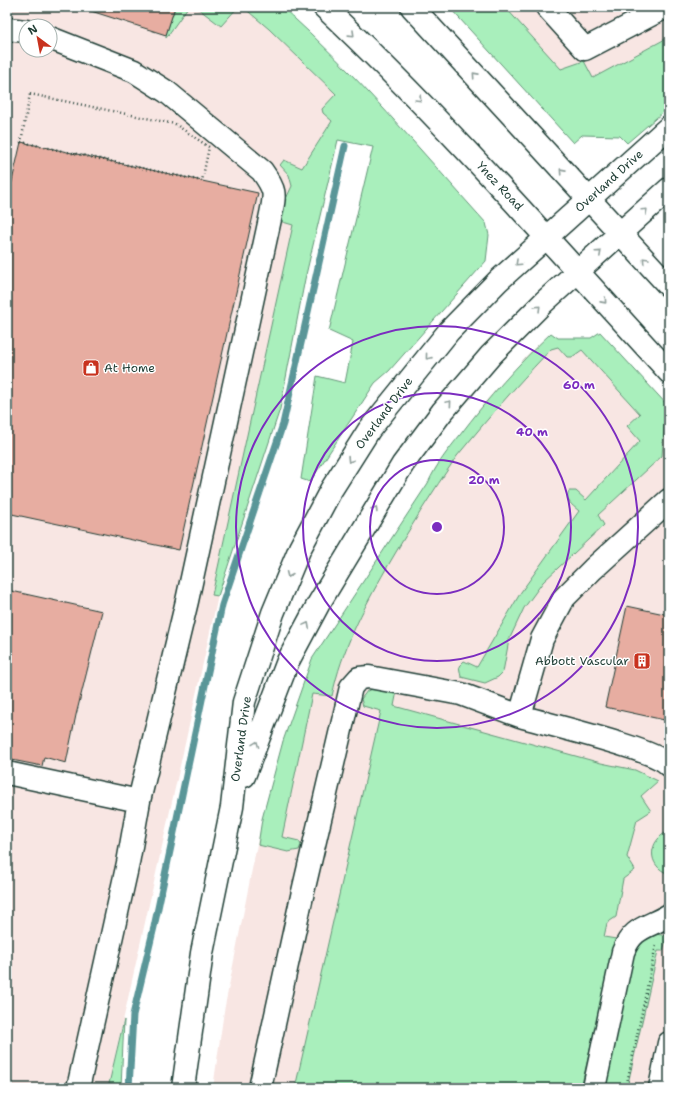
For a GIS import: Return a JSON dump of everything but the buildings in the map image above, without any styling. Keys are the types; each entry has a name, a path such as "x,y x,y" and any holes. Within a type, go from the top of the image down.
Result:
{"main road":[{"name":"Ynez Road","path":"324,7 418,99 546,236 669,372"},
{"path":"412,7 669,286"},
{"path":"547,7 585,49 666,7"},
{"path":"7,29 18,30"},
{"path":"58,41 134,71 168,92 262,171 273,187 272,208 187,602 139,801 128,863 78,1088"},
{"name":"Overland Drive","path":"183,1088 202,953 232,807 244,702 273,613 300,548 331,490 369,430 449,331 498,281 546,236 669,127"},
{"name":"Overland Drive","path":"232,807 288,661 322,596 403,464 442,412 491,355 544,302 669,189"},
{"path":"520,716 542,639 564,598 593,568 669,500"},
{"path":"260,1088 302,896 351,687 359,678 369,677 461,694 520,716 644,752 666,762 669,765"},
{"path":"7,773 139,801"},
{"path":"594,1088 623,952 628,939 640,929 660,919"},
{"path":"660,1088 669,1043"}],"path":[{"path":"30,94 175,124 209,147 202,181 21,142 30,94"},
{"path":"626,1088 656,948 660,919"}],"shaded area":[{"path":"7,7 282,7 364,89 338,140 305,279 280,409 218,596 108,1088 7,1088"},
{"path":"449,7 669,7 669,107 627,143 620,136 582,135 573,143"},
{"name":"Abbott Vascular","path":"600,332 669,407 669,1088 213,1088 224,1011 262,819 283,741 312,659 428,483 435,468 484,403 529,353 551,333 558,338 591,338"}],"green space":[{"path":"175,7 188,7 166,38 166,35"},
{"path":"196,7 238,7 221,26"},
{"path":"243,7 282,7 309,32 362,85 486,223 489,235 486,261 389,371 375,383 310,482 301,479 317,376 345,383 353,342 329,331 373,147 338,140 305,279 280,409 218,596 212,595 293,225 276,220 292,186 289,175 280,165 284,160 302,168 332,121 323,113 322,109 336,94 269,29"},
{"path":"449,7 505,7 561,69 584,61 593,78 669,37 669,107 627,143 620,136 582,135 573,143"},
{"path":"600,332 669,407 669,412 665,415 662,456 598,515 604,525 543,582 524,608 509,640 503,672 498,677 485,683 461,677 459,666 464,661 477,667 521,592 579,511 568,500 569,491 576,491 586,500 640,441 627,426 640,414 582,350 572,357 567,357 558,347 551,349 508,396 457,456 420,512 361,615 341,662 332,696 312,694 282,837 299,841 301,845 299,850 288,852 258,845 262,819 283,741 312,659 428,483 438,464 492,395 515,369 551,333 558,338 591,338"},
{"path":"376,688 397,691 394,706 601,763 635,770 658,781 641,796 651,811 637,820 627,857 635,870 623,879 616,917 607,923 604,937 616,939 581,1088 295,1088 381,711 363,706 361,699 367,691"},
{"path":"669,831 669,874 656,865 652,853 657,840"},
{"path":"650,933 667,936 663,951 658,951 627,1088 602,1088 631,950"},
{"path":"124,1020 121,1088 108,1088"}],"waterway":[{"path":"129,1088 133,1015 154,927 222,605 283,424 345,146"}],"place":[{"name":"At Home","path":"91,368"},
{"name":"Abbott Vascular","path":"642,661"}]}
